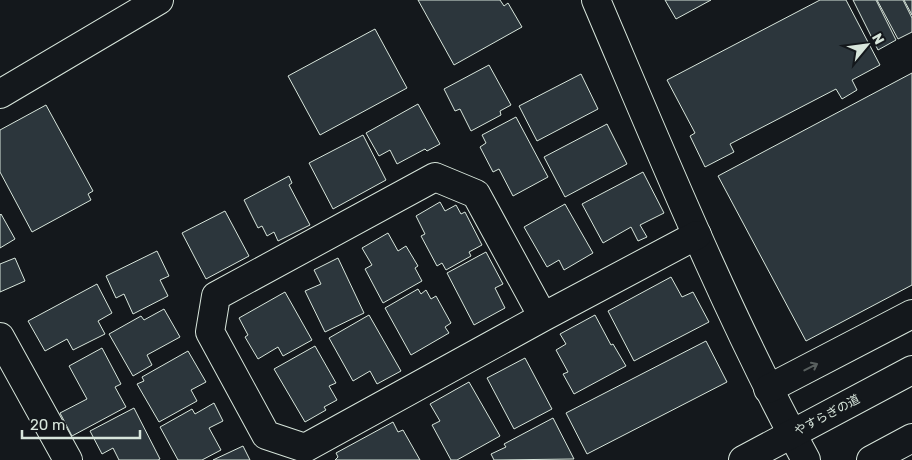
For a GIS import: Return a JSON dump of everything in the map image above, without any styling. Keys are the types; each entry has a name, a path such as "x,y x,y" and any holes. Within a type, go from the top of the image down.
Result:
{"street":[{"path":"0,94 159,0"},
{"path":"596,0 697,236 768,389 806,460"},
{"path":"543,317 476,194 435,176 216,296 210,332 266,435 305,448 543,317 697,236"},
{"path":"768,389 912,314"},
{"path":"0,337 68,460"},
{"name":"やすらぎの道","path":"743,460 912,370"},
{"path":"870,460 912,438"}],"building":[{"path":"418,0 500,0 504,6 508,3 522,27 454,65"},
{"path":"665,0 711,0 676,19"},
{"path":"820,0 846,0 880,65 852,80 857,90 842,99 836,89 730,144 734,152 705,167 690,136 695,133 667,80"},
{"path":"853,0 876,0 896,40 878,50"},
{"path":"877,0 903,0 912,18 912,32 898,39"},
{"path":"904,0 912,0 912,15"},
{"path":"375,29 407,88 320,135 288,76"},
{"path":"489,65 511,105 500,111 501,115 471,131 460,109 455,111 444,89"},
{"path":"912,73 912,285 806,341 718,176"},
{"path":"581,74 598,109 537,141 519,106"},
{"path":"418,104 440,144 427,151 425,149 397,164 390,150 379,156 366,133"},
{"path":"46,105 93,191 88,194 91,200 32,232 0,172 0,130"},
{"path":"516,117 548,177 513,196 499,169 493,172 480,147 486,143 482,135"},
{"path":"607,124 627,164 565,197 544,157"},
{"path":"363,135 386,180 333,209 309,163"},
{"path":"643,172 664,213 640,225 647,237 638,241 631,227 603,243 582,204"},
{"path":"289,176 292,183 289,185 310,225 278,241 274,232 267,236 262,226 258,228 244,200"},
{"path":"440,202 445,211 456,205 461,214 465,212 482,245 469,252 471,256 446,270 442,263 437,266 421,236 425,234 416,216"},
{"path":"565,204 593,253 564,270 559,260 547,267 524,227"},
{"path":"225,211 249,256 206,279 182,233"},
{"path":"0,215 15,239 0,248"},
{"path":"388,233 398,251 406,246 418,266 415,268 422,281 383,303 365,269 372,265 362,248"},
{"path":"157,251 169,276 160,280 168,296 133,314 124,294 116,298 106,276"},
{"path":"486,252 503,284 495,288 505,308 474,325 447,273"},
{"path":"15,258 25,281 0,292 0,264"},
{"path":"338,258 364,313 325,332 305,291 321,284 314,270"},
{"path":"671,277 682,297 693,292 709,322 634,361 608,311"},
{"path":"97,284 112,313 98,321 105,334 73,350 67,339 45,351 28,321"},
{"path":"418,289 421,294 426,290 431,299 436,296 451,323 445,327 449,333 411,355 385,308"},
{"path":"285,292 312,340 283,356 278,347 258,359 245,337 248,335 239,318"},
{"path":"164,309 180,337 147,355 152,365 133,376 109,334 141,316 144,320"},
{"path":"369,315 401,371 377,384 370,371 353,381 329,338"},
{"path":"595,315 611,345 613,344 626,366 574,394 563,374 568,372 556,350 566,344 560,334"},
{"path":"706,341 727,382 587,454 566,413"},
{"path":"315,346 336,383 329,386 337,400 324,407 326,410 305,422 274,369"},
{"path":"102,348 121,384 115,387 126,407 72,436 60,413 87,399 69,366"},
{"path":"188,351 206,382 191,390 197,401 159,422 137,384 144,381 142,377"},
{"path":"525,358 552,409 514,429 487,378"},
{"path":"469,382 500,436 457,460 451,460 432,425 440,421 430,404"},
{"path":"214,403 223,421 209,428 221,450 202,460 178,460 160,427 192,409 195,414"},
{"path":"134,408 160,459 158,460 119,460 113,448 102,454 90,431"},
{"path":"553,418 574,459 494,460 491,454 506,447 504,444"},
{"path":"393,422 398,432 403,430 420,460 335,460 338,457 336,453"},
{"path":"243,446 250,460 213,460"}]}
